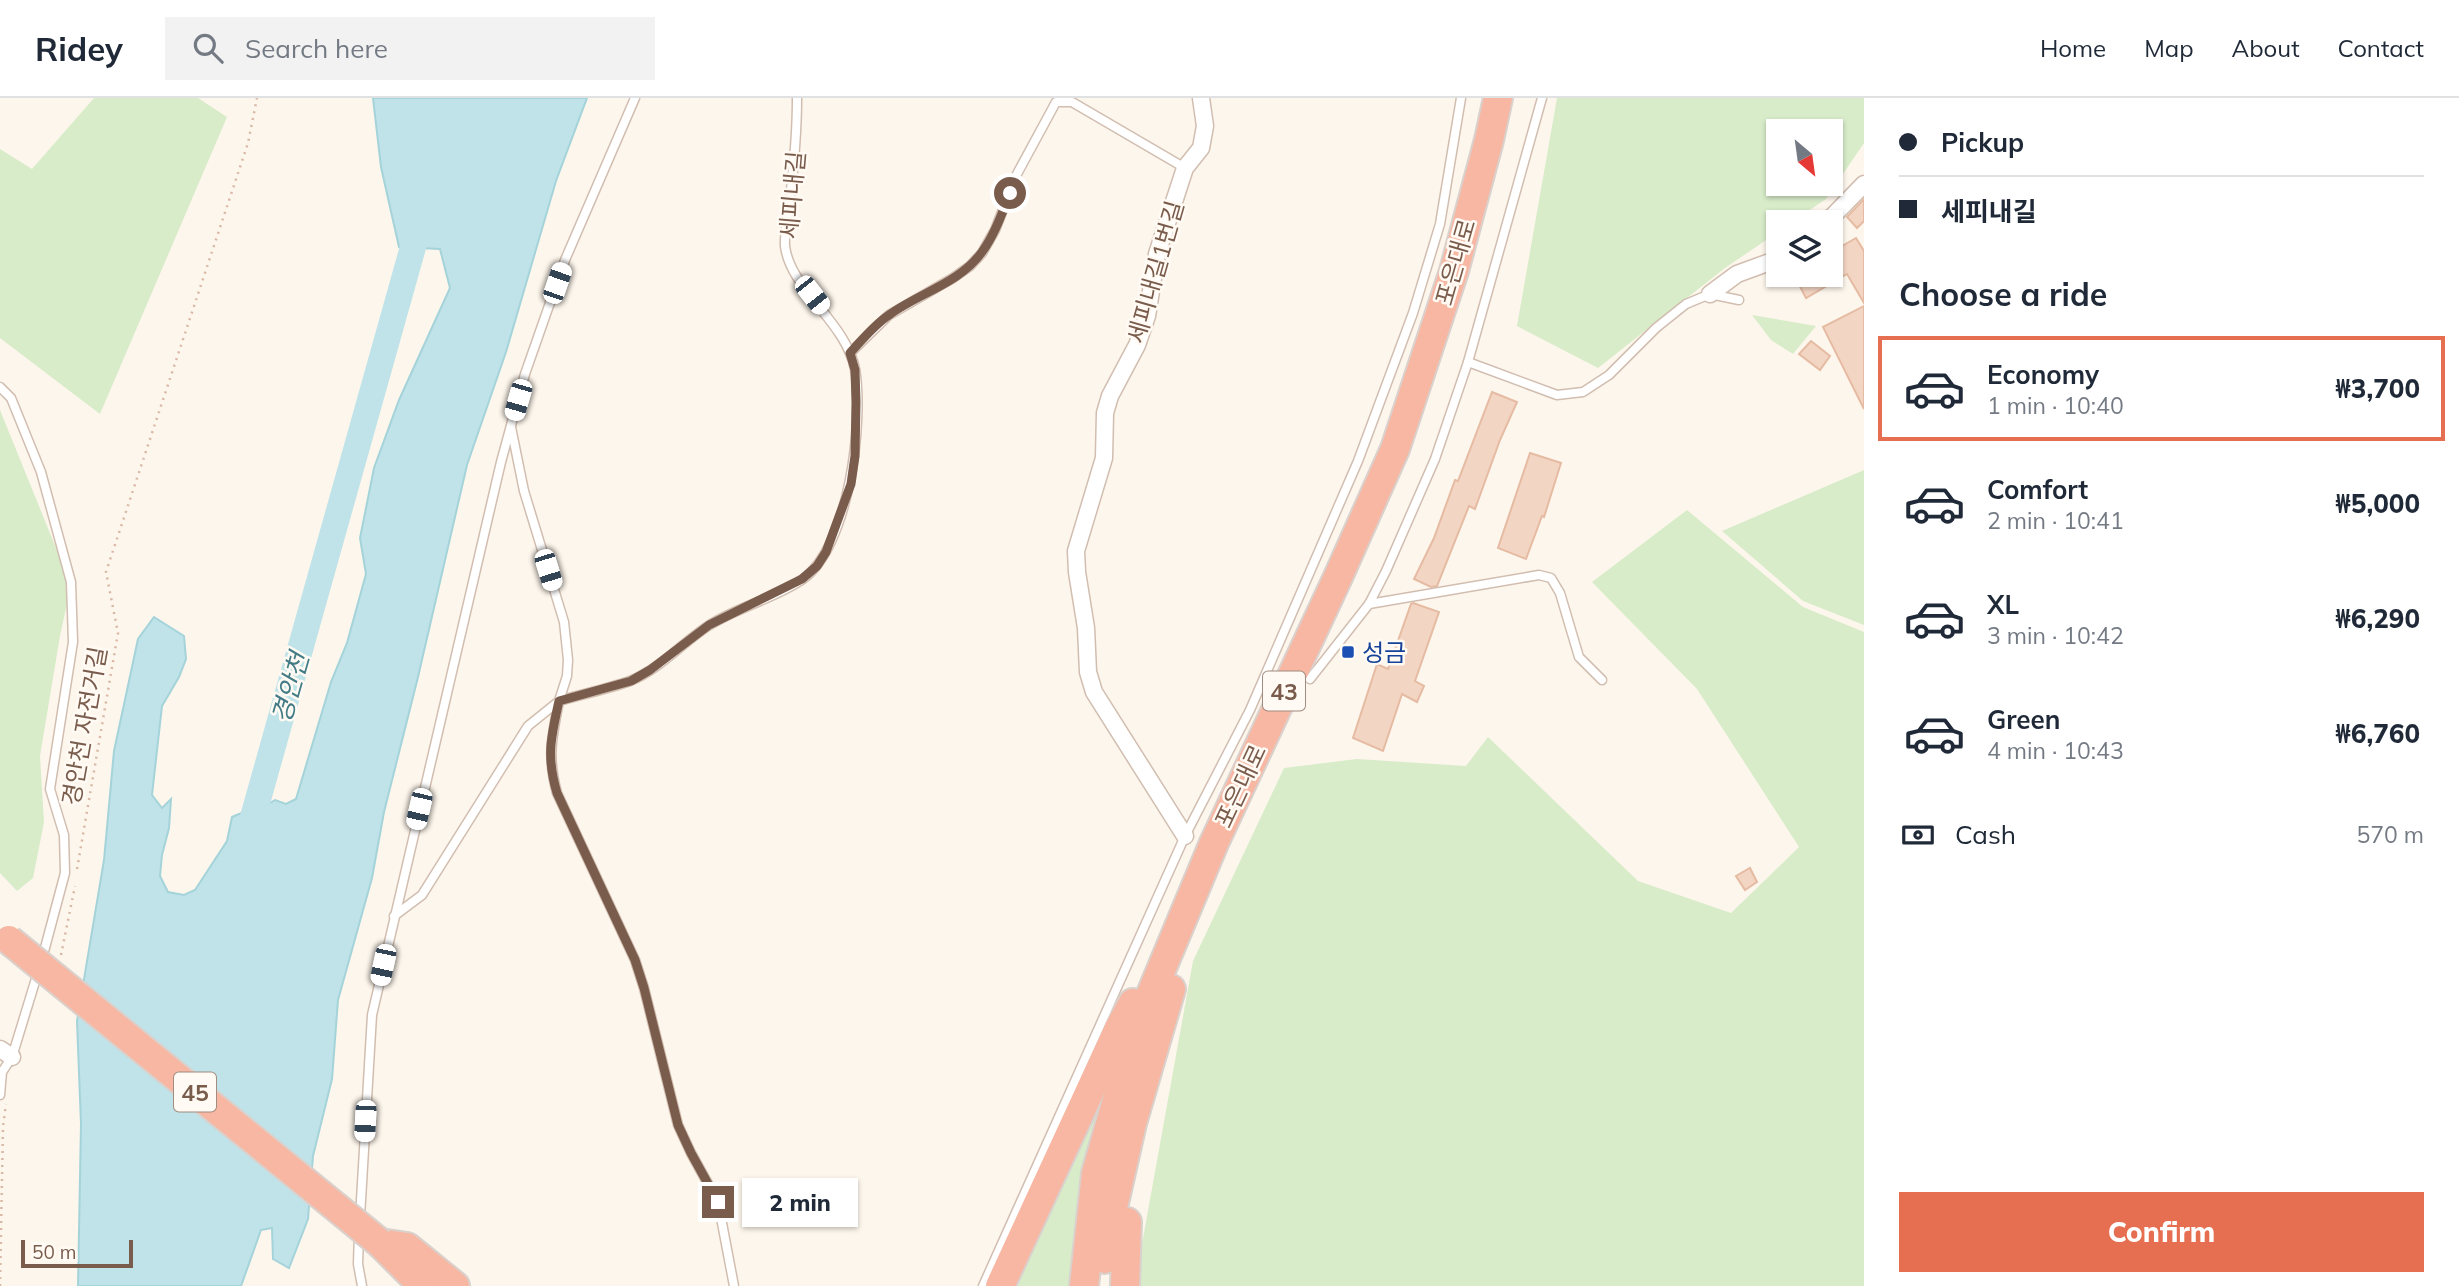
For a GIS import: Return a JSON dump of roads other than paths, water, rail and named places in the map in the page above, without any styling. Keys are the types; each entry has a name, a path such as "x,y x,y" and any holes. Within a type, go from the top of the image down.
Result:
{"highway":[{"name":"포은대로","path":"1084,1286 1096,1173 1139,1023 1219,832 1395,449 1454,271 1498,98"},
{"name":"포은대로","path":"1102,1286 1112,1212 1132,1124 1166,1004 1205,902 1395,493 1431,399 1471,270 1516,98"},
{"path":"1000,1286 1118,1030 1189,903"},
{"name":"45","path":"4,936 380,1243 423,1286"},
{"path":"1125,1286 1132,1124"},
{"name":"45","path":"380,1243 407,1247 455,1286"}],"street":[{"name":"세피내길1번길","path":"1185,836 1094,692 1088,672 1086,628 1076,551 1104,458 1105,413 1110,396 1137,345 1147,316 1157,254 1185,168 1201,148 1205,126 1201,98"},
{"path":"1839,210 1864,184"},
{"path":"1710,294 1737,274 1766,263"}],"lane":[{"path":"362,1286 358,1264 372,1015 394,916 525,374 565,260 635,98"},
{"name":"세피내길","path":"559,701 631,681 650,670 709,625 802,579 817,566 826,552 851,484 855,456 855,370 841,335 798,278 785,246 797,135 797,98"},
{"path":"983,1286 1185,836 1250,710 1358,461 1409,325 1440,224 1461,98"},
{"path":"1310,679 1369,604 1435,459 1468,362 1542,98"},
{"path":"850,353 889,315 953,278 982,253 995,230 1017,174 1056,102 1072,102 1185,168"},
{"path":"1468,362 1557,395 1583,393 1609,375 1656,327 1686,304 1710,294 1739,300"},
{"path":"0,387 11,398 41,472 71,582 73,642 50,789 64,835 65,873 51,932 6,1053 2,1072 3,1096"},
{"path":"511,425 524,491 564,622 568,668 550,747 551,771 557,793 635,960 678,1125 718,1202 734,1286"},
{"path":"1369,604 1539,575 1551,578 1560,593 1579,657 1602,680"},
{"path":"394,916 422,895 528,726 559,701"}],"water":[{"path":"373,98 587,98 556,181 506,352 467,465 384,812 372,878 338,1000 332,1079 313,1156 308,1219 289,1268 273,1259 272,1228 261,1230 241,1286 78,1286 81,1124 77,1021 104,860 114,751 138,639 154,617 184,636 186,659 162,706 152,795 162,808 171,799 169,828 160,876 168,892 184,895 195,890 227,841 232,817 275,800 286,804 296,799 331,682 347,643 366,574 360,538 374,468 399,400 450,288 440,249 399,247 381,167"}],"waterway":[{"name":"경안천","path":"246,842 422,215"}],"place":[{"name":"성금","path":"1348,652"}]}
